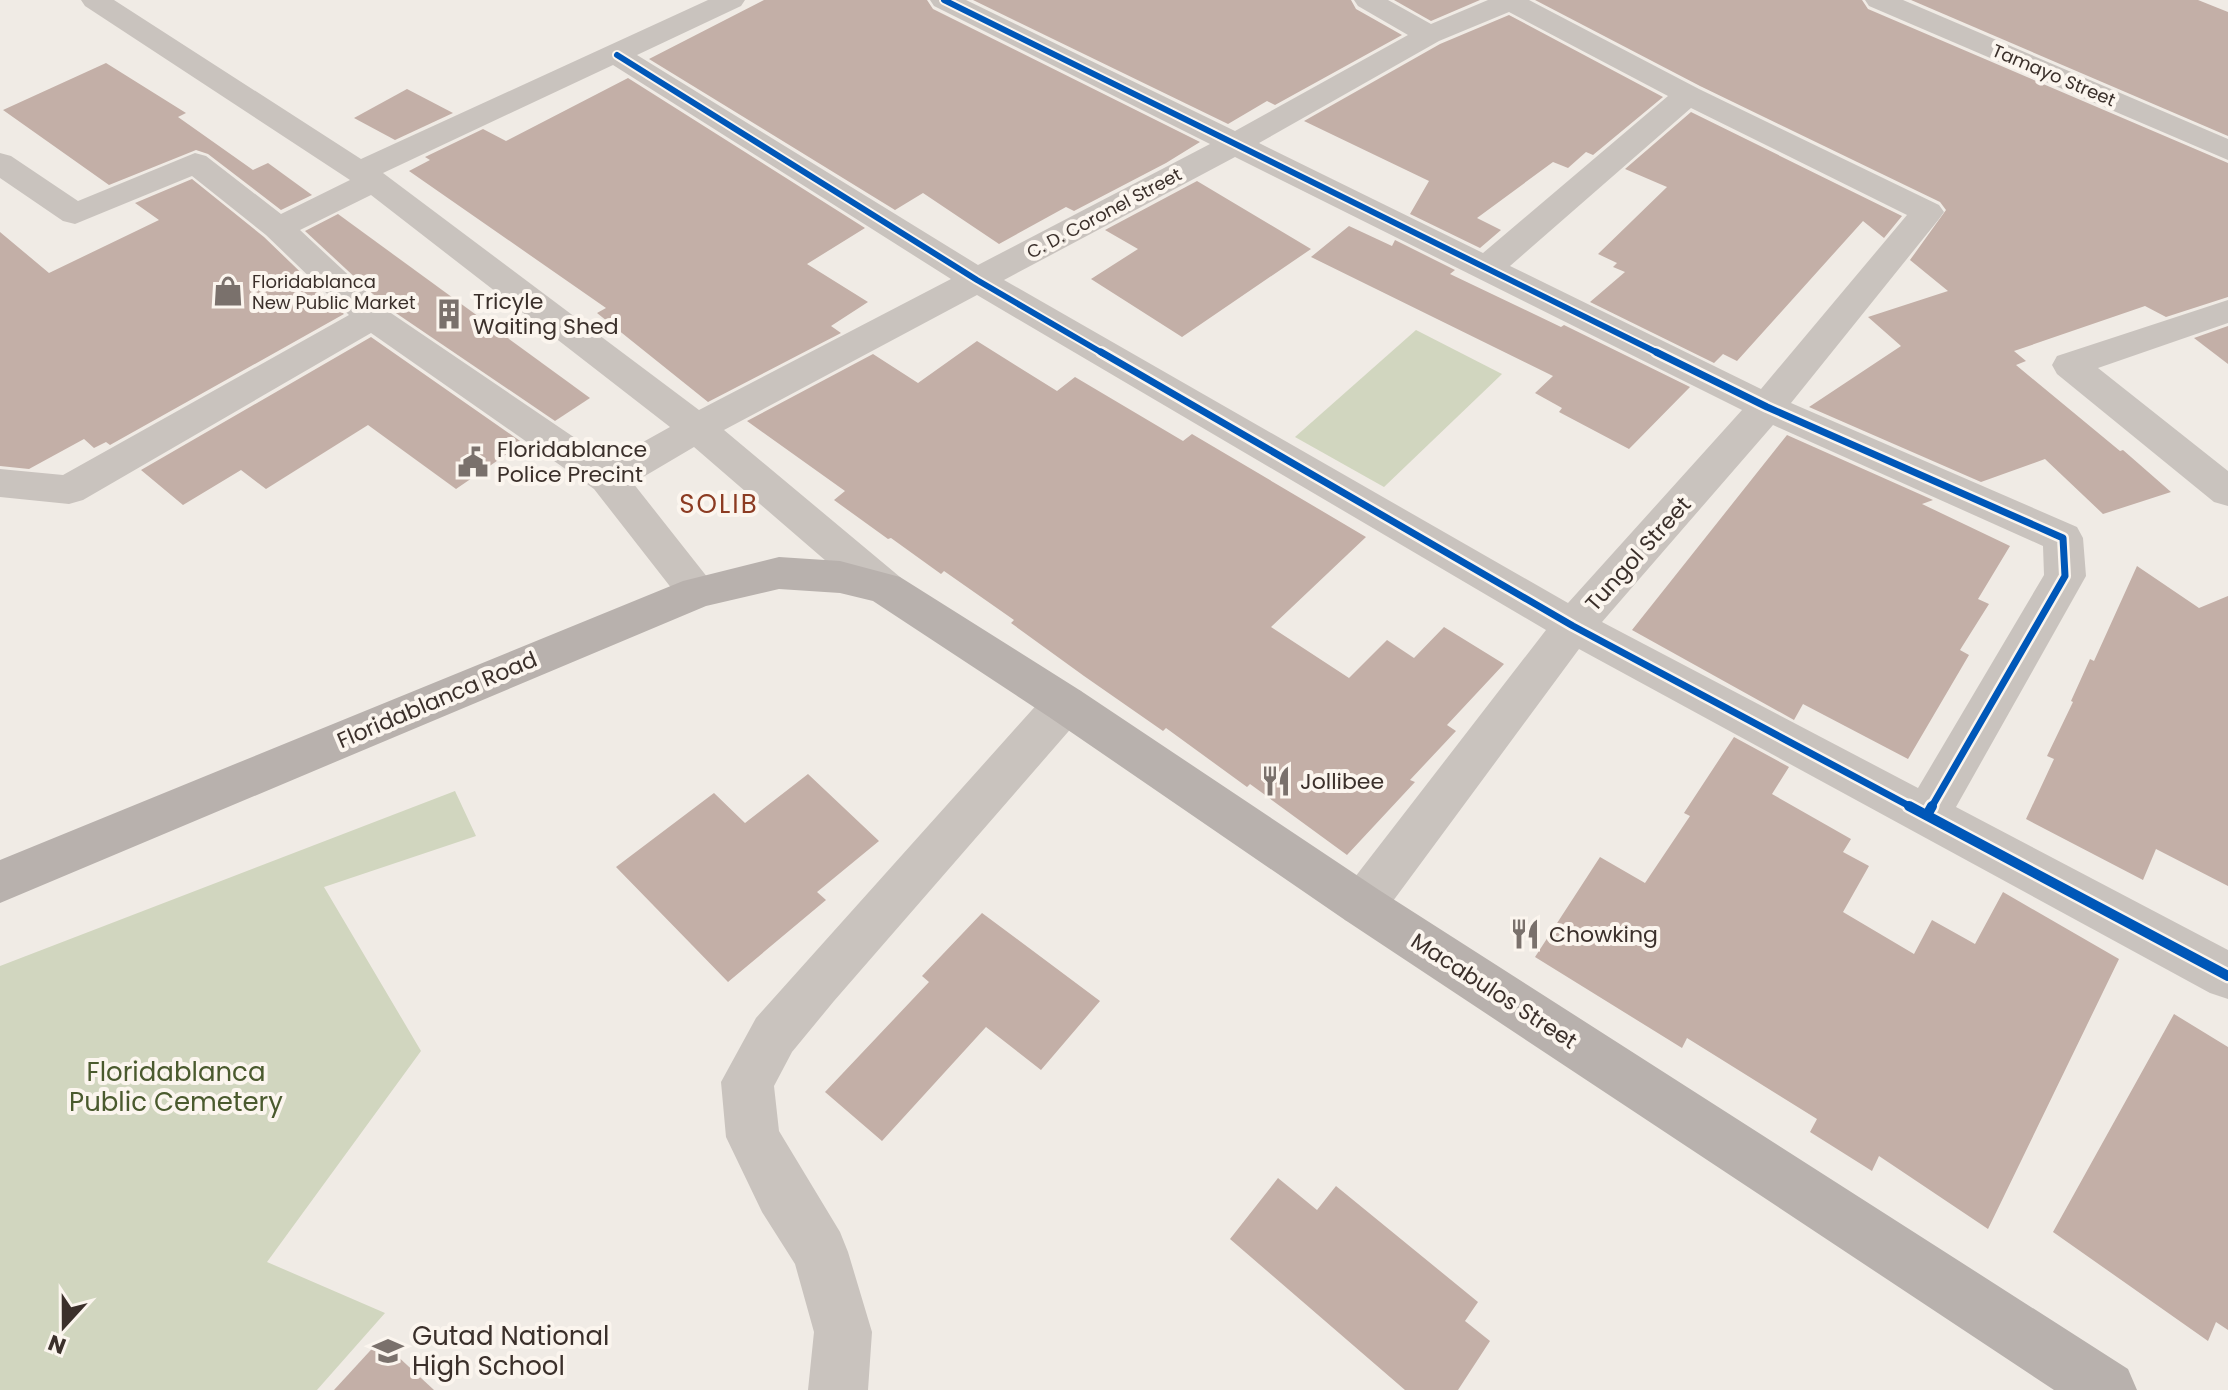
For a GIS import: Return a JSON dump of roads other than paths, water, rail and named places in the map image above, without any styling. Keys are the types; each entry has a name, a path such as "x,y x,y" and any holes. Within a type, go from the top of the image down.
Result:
{"main road":[{"name":"Floridablanca Road","path":"0,882 698,592 779,573 840,577 885,588"},
{"name":"Macabulos Street","path":"885,588 1065,704 1362,905 2107,1390"}],"street":[{"path":"95,0 366,177 697,428 885,588"},
{"path":"278,228 366,177 731,0"},
{"path":"944,0 1767,407 2063,538 2065,576 1927,815"},
{"path":"1368,0 1429,35"},
{"name":"Tamayo Street","path":"1879,0 2228,151"},
{"path":"1486,268 1688,95 1511,1"},
{"name":"C. D. Coronel Street","path":"608,479 697,428 1233,145 1429,35 1511,1"},
{"path":"617,55 977,280 1573,626 2228,976"},
{"name":"Tungol Street","path":"1362,905 1573,626 1767,407 1927,212 1688,95"},
{"path":"0,163 75,214 195,163 278,228 372,317 608,479 698,592"},
{"path":"2228,311 2070,365 2228,492"},
{"path":"0,483 69,490 372,317"},
{"path":"838,1390 843,1332 820,1252 782,1192 753,1137 747,1082 774,1035 816,984 1065,704"}],"place":[{"name":"Floridablanca New Public Market","path":"228,291"},
{"name":"Tricyle Waiting Shed","path":"449,314"},
{"name":"Floridablance Police Precint","path":"473,462"},
{"name":"Jollibee","path":"1276,781"},
{"name":"Chowking","path":"1525,934"},
{"name":"Gutad National High School","path":"388,1351"}],"district":[{"name":"SOLIB","path":"719,504"}],"park label":[{"name":"Floridablanca Public Cemetery","path":"176,1087"}]}
